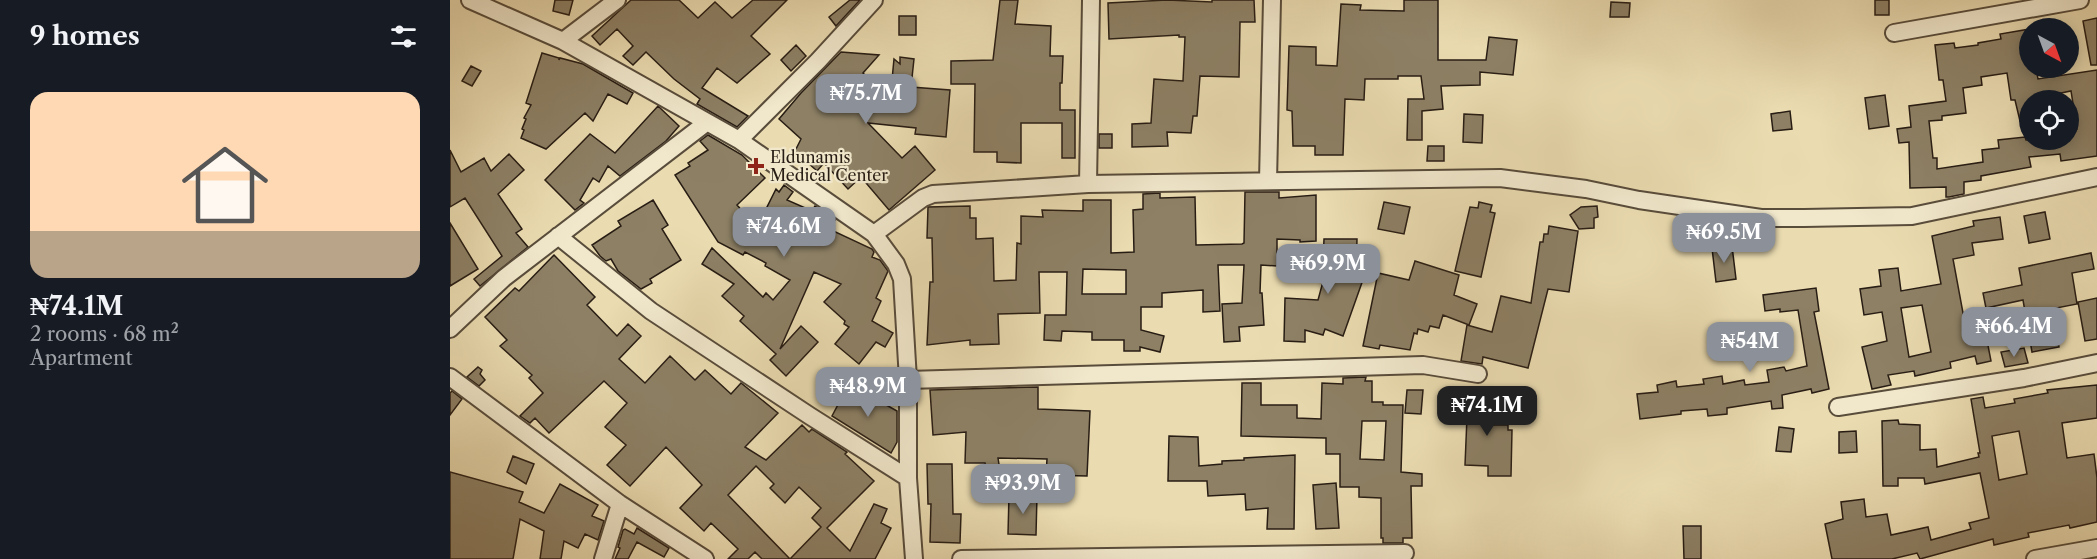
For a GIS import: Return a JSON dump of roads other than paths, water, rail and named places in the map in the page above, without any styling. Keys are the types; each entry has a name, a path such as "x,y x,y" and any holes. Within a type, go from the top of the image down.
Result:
{"street":[{"path":"470,0 563,41 739,140 874,234 896,264 902,279 908,380 908,478 915,559"},
{"path":"563,41 617,0"},
{"path":"739,140 818,61 874,0"},
{"path":"1088,184 1091,0"},
{"path":"1268,181 1272,0"},
{"path":"1894,33 2079,0"},
{"path":"450,330 504,278 706,123"},
{"path":"874,234 922,198 933,194 1088,184 1500,178 1586,189 1639,200 1761,218 1804,218 1912,216 2097,177"},
{"path":"558,237 651,311 908,478"},
{"path":"1838,407 2024,378 2097,363"},
{"path":"908,380 1423,365 1479,374"},
{"path":"450,377 620,504 705,559"},
{"path":"603,559 620,504"},
{"path":"2035,559 2097,548"},
{"path":"961,559 1405,553"}],"place":[{"name":"Eldunamis Medical Center","path":"756,166"}]}
